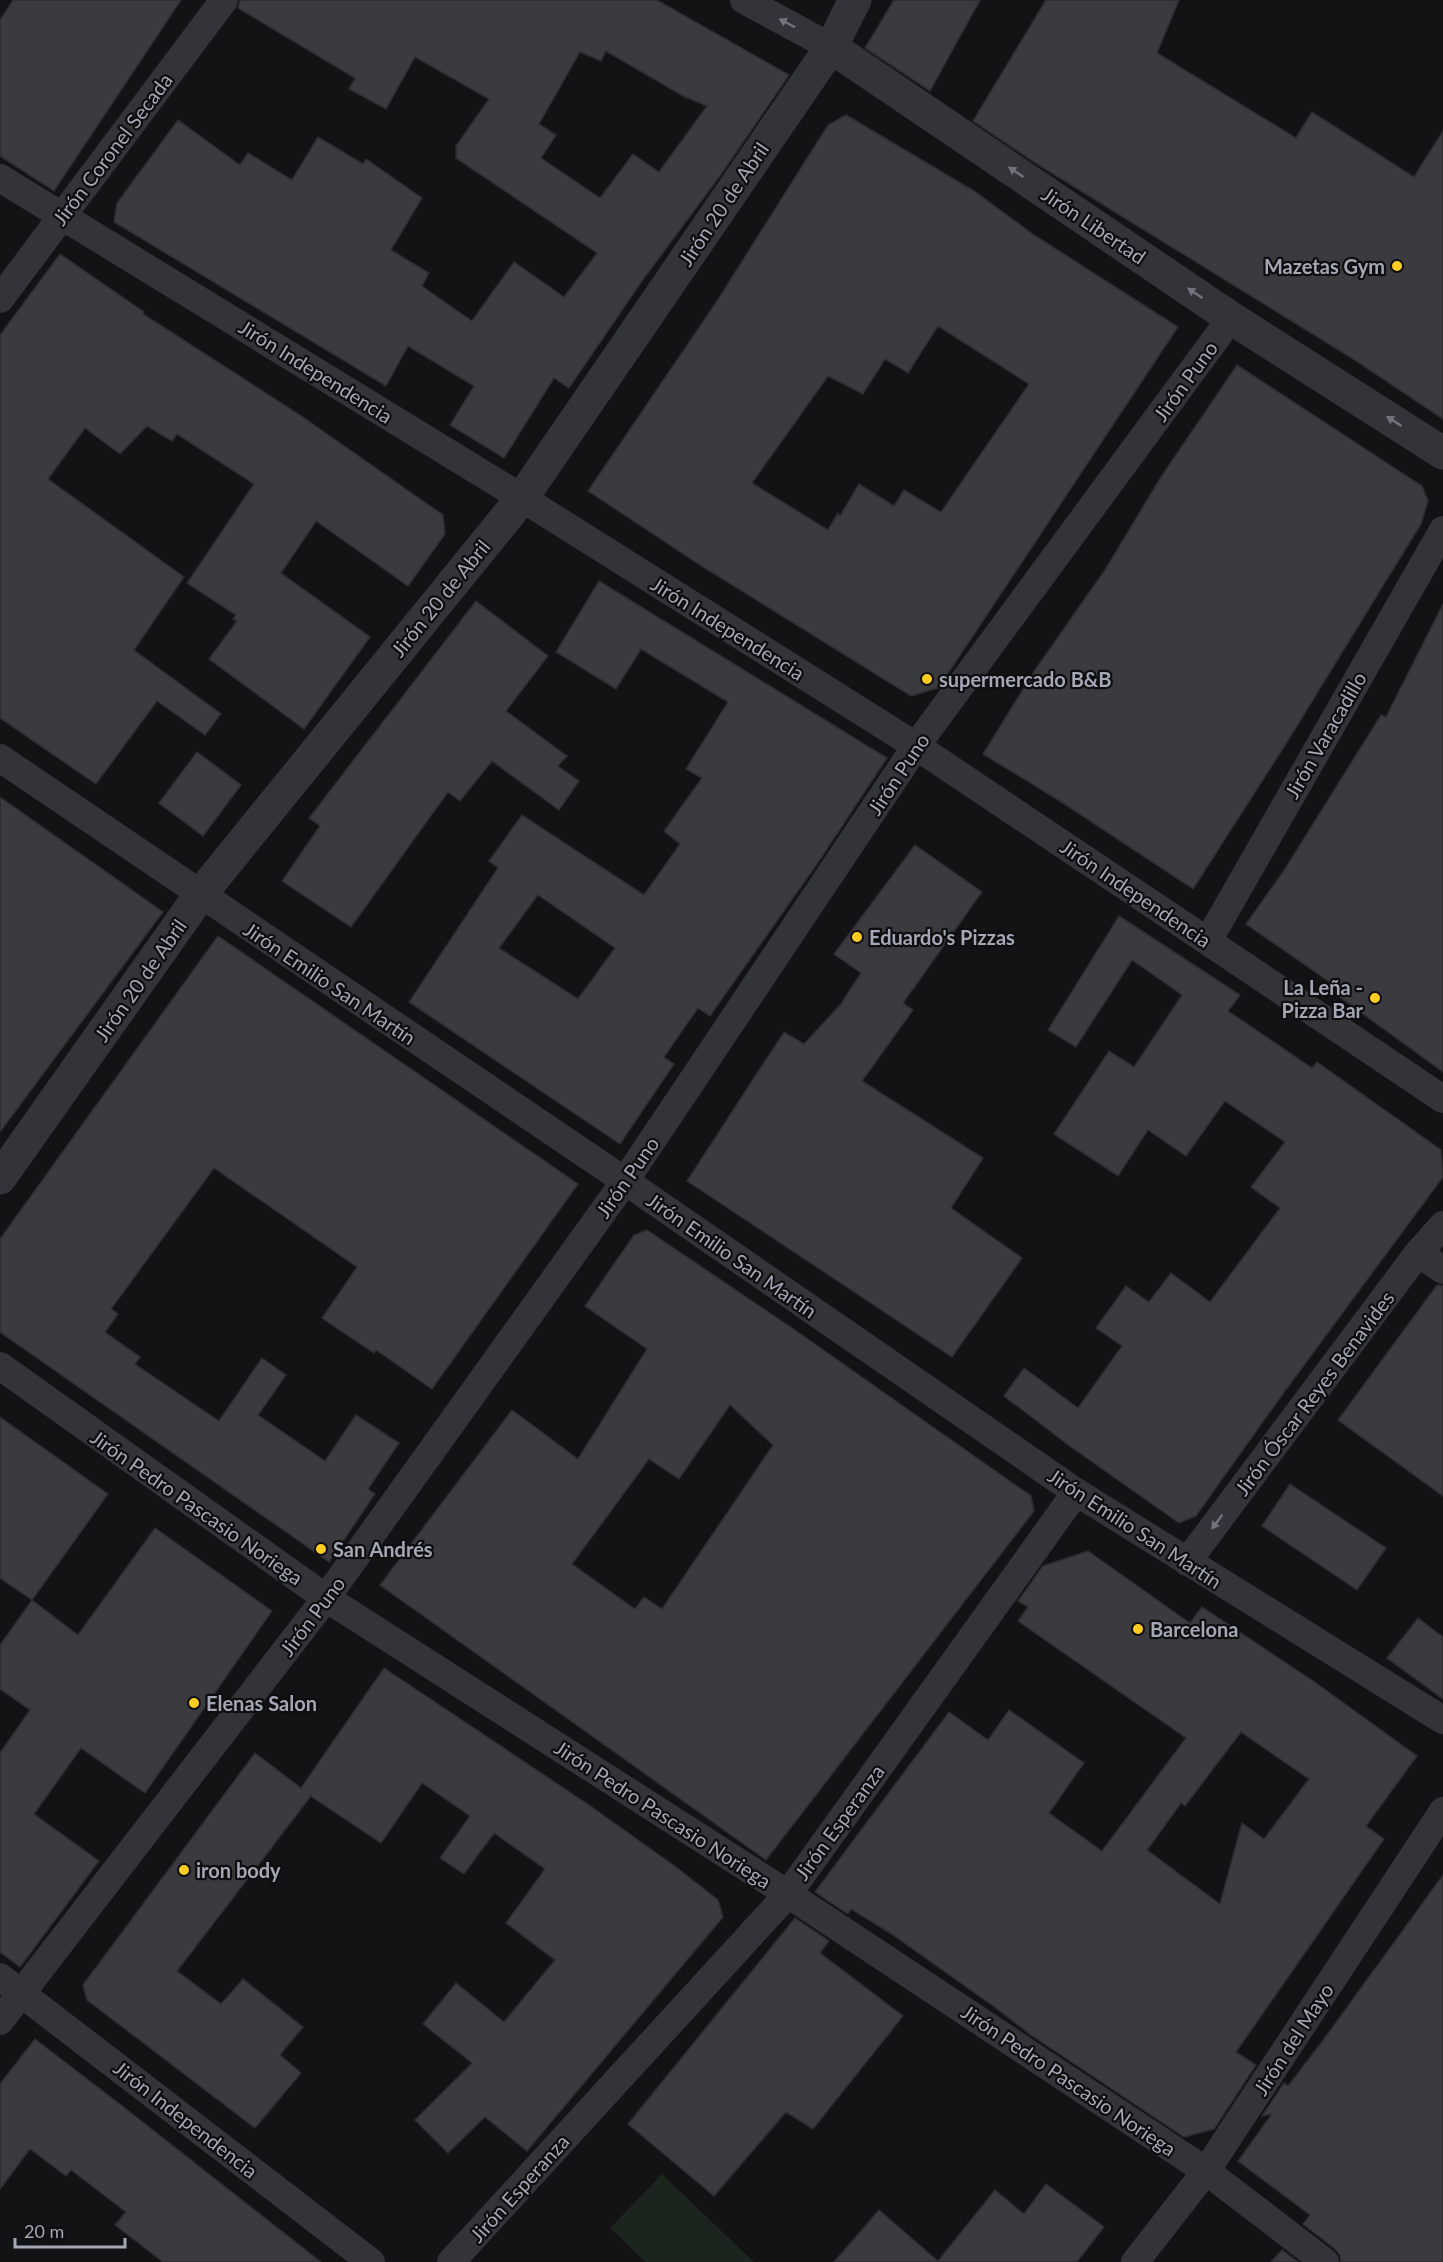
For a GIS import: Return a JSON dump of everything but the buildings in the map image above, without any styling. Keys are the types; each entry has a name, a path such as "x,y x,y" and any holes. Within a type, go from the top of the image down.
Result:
{"street":[{"name":"Jirón Coronel Secada","path":"0,299 224,0"},
{"name":"Jirón Libertad","path":"744,0 831,47 1232,318 1443,453"},
{"name":"Jirón 20 de Abril","path":"0,1178 200,895 522,498 831,47 855,0"},
{"name":"Jirón Independencia","path":"0,178 522,498 916,746 1443,1099"},
{"name":"Jirón Puno","path":"0,2021 11,1984 326,1599 625,1181 916,746 1232,318"},
{"name":"Jirón Varacadillo","path":"1208,941 1443,530"},
{"name":"Jirón Emilio San Martín","path":"0,758 625,1181 1076,1492 1443,1720"},
{"name":"Jirón Óscar Reyes Benavides","path":"1187,1562 1418,1253 1443,1225"},
{"path":"1418,1253 1443,1270"},
{"name":"Jirón Pedro Pascasio Noriega","path":"0,1366 326,1599 788,1894 1206,2171 1325,2262"},
{"name":"Jirón Esperanza","path":"451,2262 788,1894 1076,1492"},
{"name":"Jirón del Mayo","path":"1135,2262 1206,2171 1443,1811"},
{"name":"Jirón Independencia","path":"11,1984 371,2262"}],"shaded area":[{"path":"662,2174 754,2262 645,2262 610,2228"}],"place":[{"name":"Mazetas Gym","path":"1397,266"},
{"name":"supermercado B&B","path":"927,679"},
{"name":"Eduardo's Pizzas","path":"857,937"},
{"name":"La Leña - Pizza Bar","path":"1375,998"},
{"name":"San Andrés","path":"321,1549"},
{"name":"Barcelona","path":"1138,1629"},
{"name":"Elenas Salon","path":"194,1703"},
{"name":"iron body","path":"184,1870"}]}
